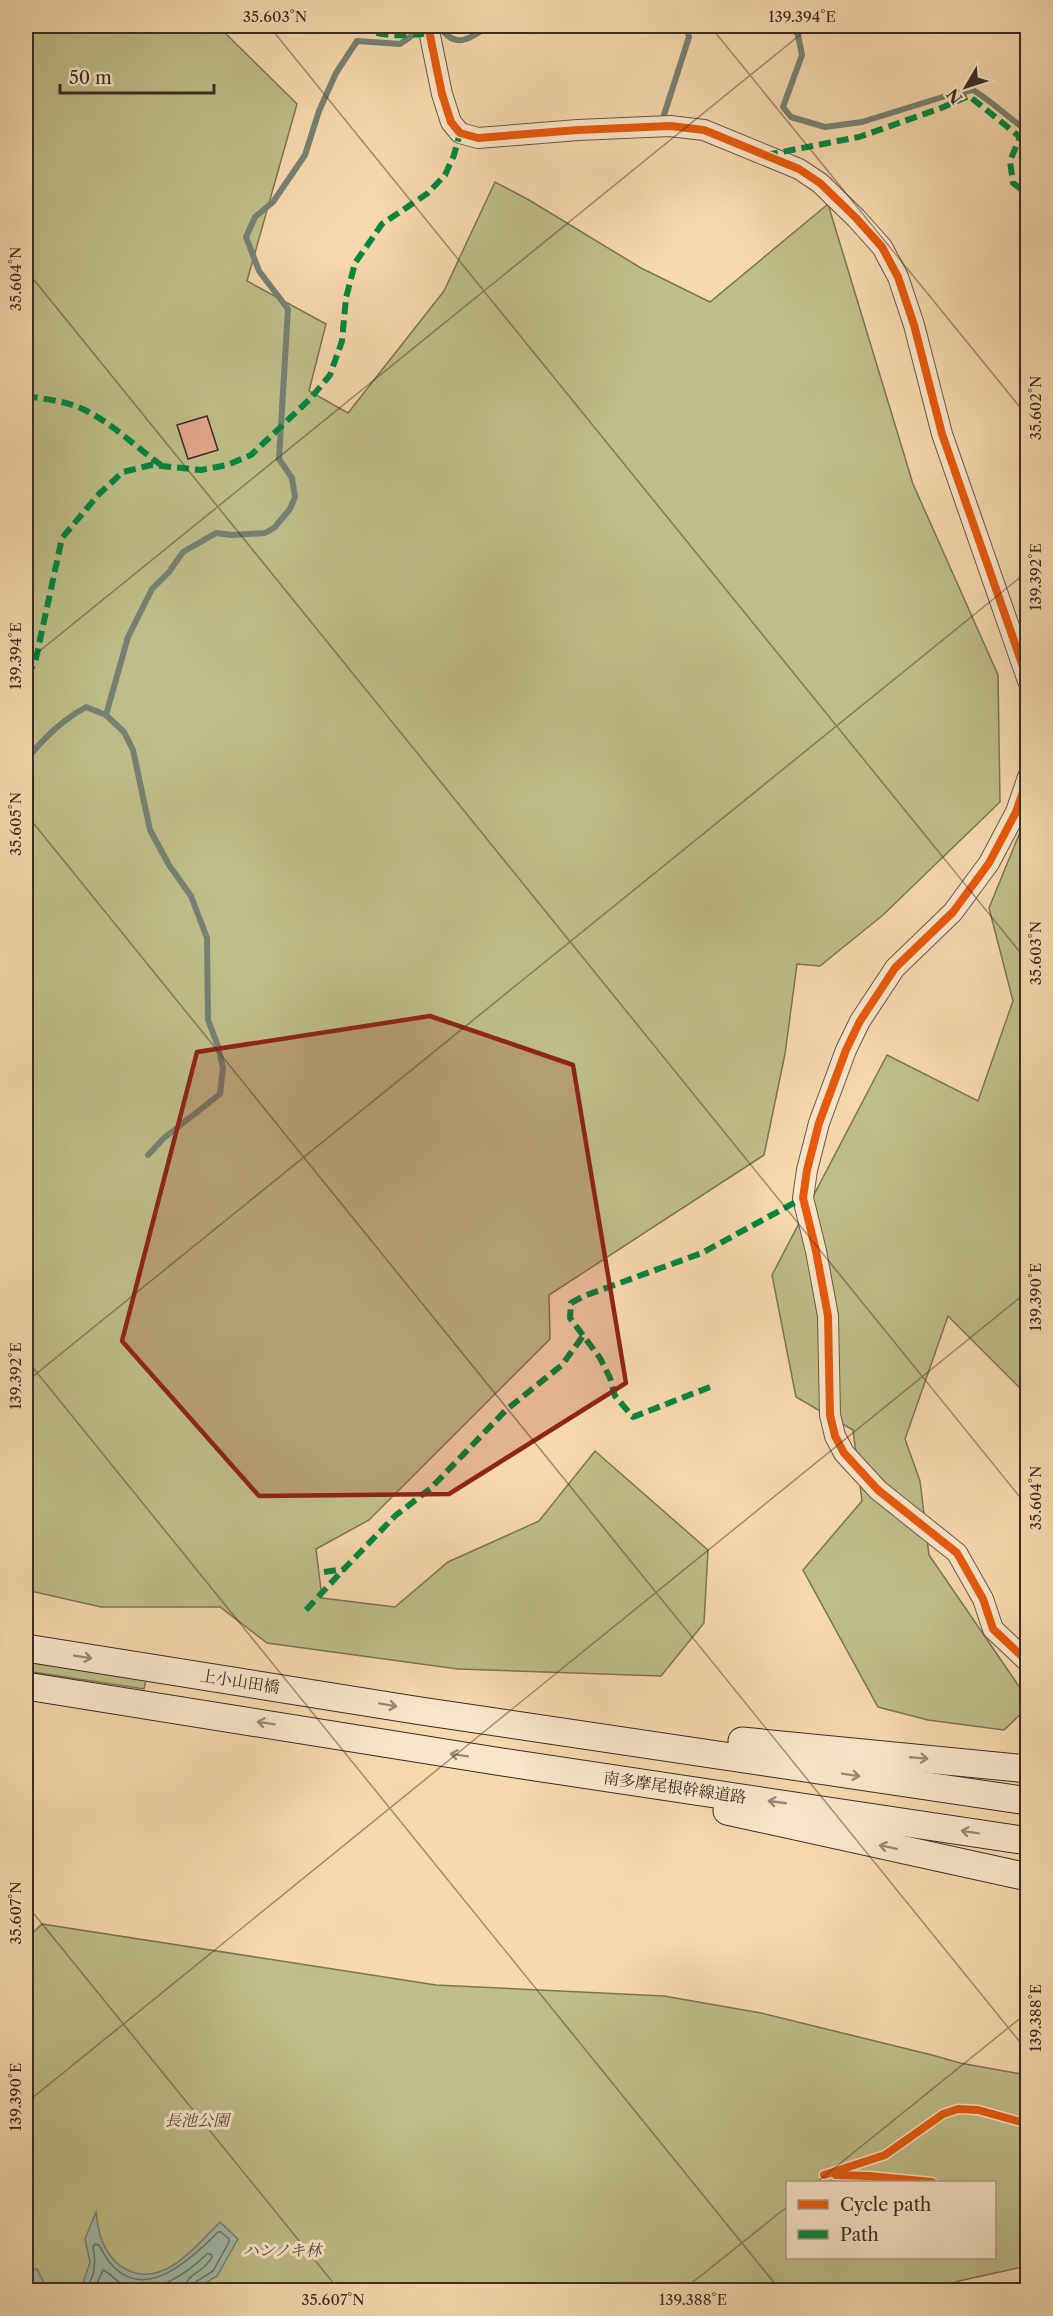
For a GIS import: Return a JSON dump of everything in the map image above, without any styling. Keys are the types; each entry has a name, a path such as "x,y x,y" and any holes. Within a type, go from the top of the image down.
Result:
{"main road":[{"name":"上小山田橋","path":"26,1648 422,1711"},
{"name":"南多摩尾根幹線道路","path":"26,1686 502,1762 1028,1841"},
{"path":"422,1711 1028,1769"},
{"path":"422,1711 1028,1801"},
{"path":"502,1762 1028,1877"}],"street":[{"path":"428,26 442,94 451,122 460,133 478,138 670,126 704,130 799,169 820,183 856,218 882,248 898,277 914,325 952,465 1028,681"},
{"path":"1028,777 1016,812 989,863 953,912 895,968 860,1021 846,1050 819,1123 807,1170 803,1198 828,1316 830,1415 835,1436 844,1453 878,1490 957,1553 983,1599 993,1629 1028,1662"}],"highlighted area":[{"path":"430,1016 573,1065 626,1383 449,1494 259,1496 122,1341 197,1052"}],"green space":[{"path":"26,26 218,26 297,104 247,281 326,324 309,391 348,413 444,291 495,182 641,268 710,302 828,204 913,484 998,675 1000,802 883,915 820,966 797,964 785,1054 764,1155 549,1295 550,1339 369,1520 316,1549 322,1598 395,1607 448,1562 539,1521 595,1451 708,1550 704,1623 661,1676 458,1669 267,1643 220,1607 101,1607 26,1590"},
{"path":"1025,209 1028,209 1027,294 1024,285"},
{"path":"1027,815 1027,1395 948,1316 905,1439 920,1481 929,1555 1027,1698 1027,1708 1004,1730 928,1720 878,1707 803,1570 862,1501 853,1430 796,1397 772,1275 887,1055 978,1101 1013,1001 989,908"},
{"path":"26,1661 146,1680 144,1689 26,1671"},
{"name":"長池公園","path":"42,1924 436,1985 664,1996 761,2013 960,2063 1027,2075 1027,2266 959,2281 932,2290 26,2290 26,1939"}],"water":[{"path":"96,2212 100,2235 111,2257 119,2265 138,2274 160,2272 179,2262 220,2222 238,2239 217,2276 194,2290 72,2290 83,2283 90,2262 85,2239"},
{"path":"37,2269 47,2289 51,2290 26,2290 26,2270"}],"building":[{"path":"207,416 218,450 188,459 177,425"}],"waterway":[{"path":"444,32 449,37 460,40 472,37 488,26"},
{"path":"631,26 656,26"},
{"path":"663,118 689,37 686,26"},
{"path":"791,26 798,35 802,55 783,107 791,117 825,127 862,122 949,95 973,90 1028,131"},
{"path":"106,715 128,637 152,589 169,572 183,552 216,533 232,535 265,533 274,528 290,509 295,497 292,478 279,459 288,309 259,271 246,237 255,217 273,202 305,155 319,111 336,73 357,41 400,44 410,37"},
{"path":"26,760 53,731 86,707 106,715 124,732 133,750 150,830 169,865 191,896 207,938 208,1020 223,1068 220,1094 164,1138 148,1155"}],"marked path":[{"path":"360,26 384,34 430,33"},
{"path":"766,155 859,137 969,96 1020,137 1010,161 1013,183 1028,194"},
{"path":"26,675 35,663 62,538 99,494 123,472 151,465 201,470 227,465 251,455 310,399 330,375 342,341 346,298 355,263 382,224 428,193 445,175 460,133"},
{"path":"26,396 63,402 85,410 115,429 161,465"},
{"path":"710,1387 633,1417 615,1396 610,1378 600,1358 570,1318 571,1303 584,1296 702,1253 803,1198"},
{"path":"324,1572 344,1569 395,1516 431,1488 506,1410 562,1365 583,1336"},
{"path":"306,1610 344,1569"}],"cycle path":[{"path":"428,26 442,94 451,122 460,133 478,138 670,126 704,130 799,169 820,183 856,218 882,247 898,277 914,325 942,434 1028,681"},
{"path":"1028,777 1016,812 989,863 953,912 895,968 860,1021 846,1050 819,1123 807,1170 803,1198 828,1316 830,1415 835,1436 844,1453 878,1490 957,1553 983,1599 993,1629 1028,1662"},
{"path":"824,2175 885,2155 943,2114 958,2109 978,2110 1028,2124"},
{"path":"836,2175 922,2181"}],"park label":[{"name":"ハンノキ林","path":"282,2250"}]}
